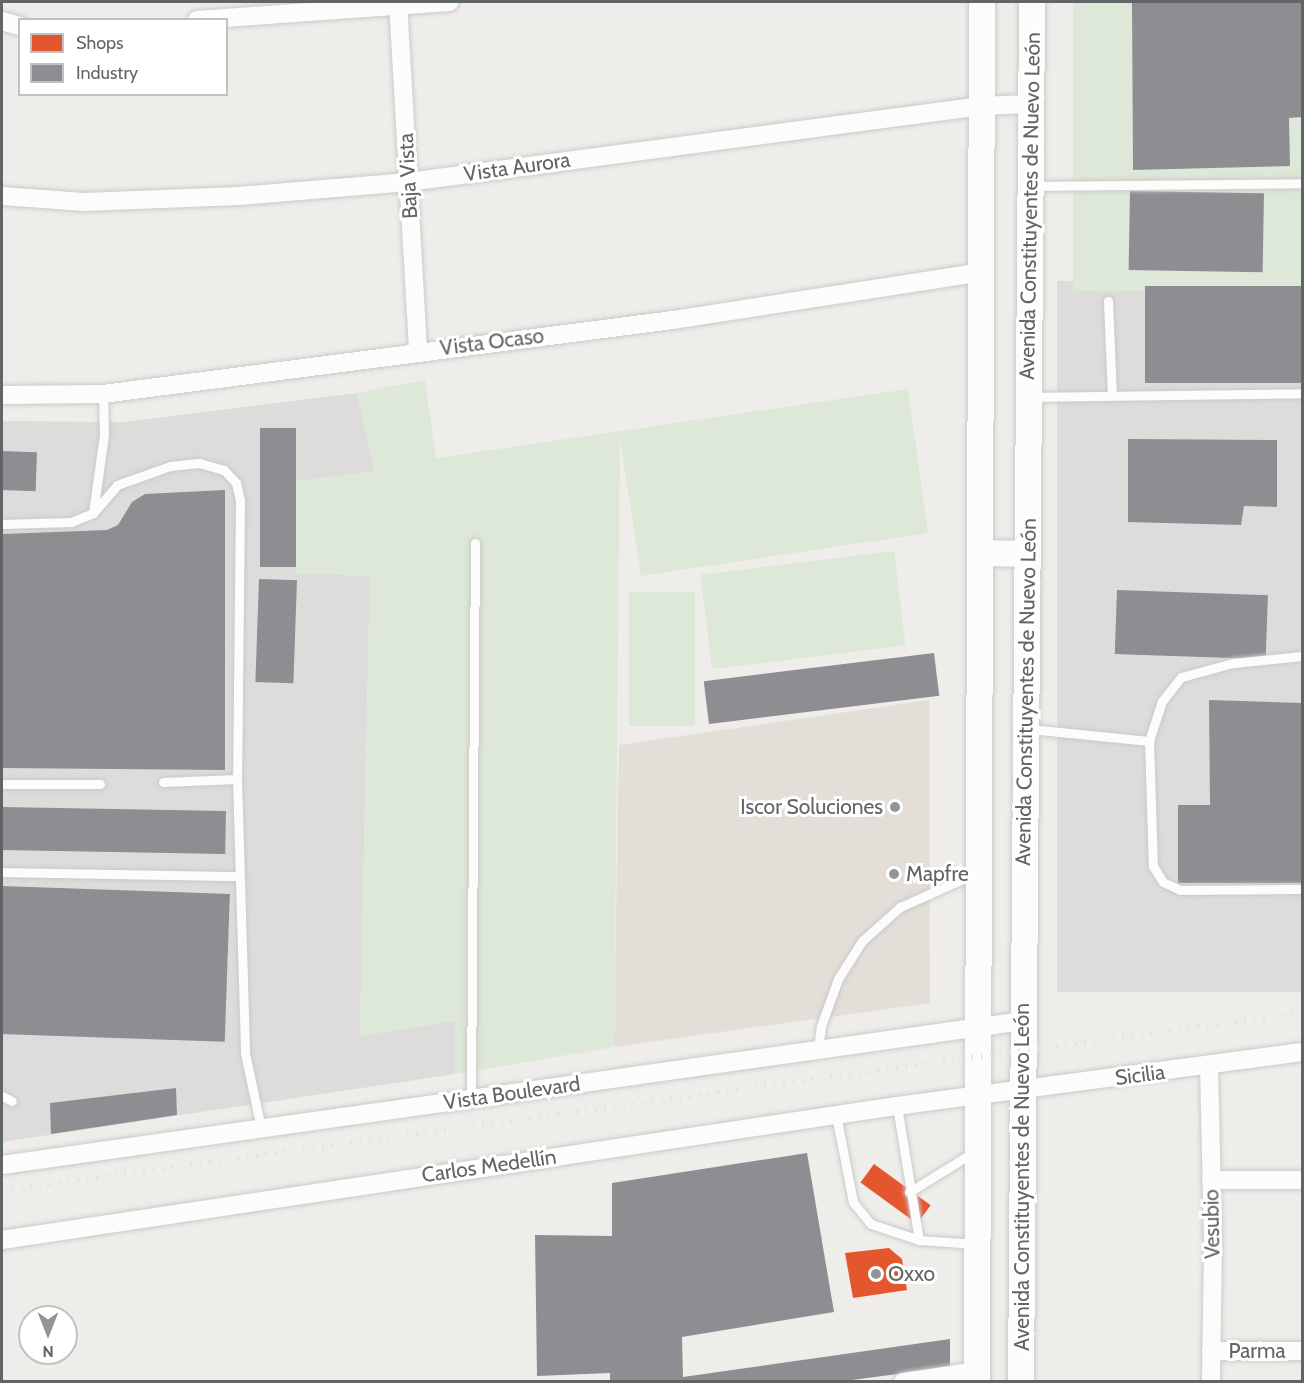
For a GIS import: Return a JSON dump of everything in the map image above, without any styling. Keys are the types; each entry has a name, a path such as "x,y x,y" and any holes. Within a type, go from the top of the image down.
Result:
{"main road":[{"path":"977,1376 976,1095 981,553 982,2"},
{"name":"Avenida Constituyentes de Nuevo León","path":"1021,1382 1032,2"},
{"path":"981,553 1027,554"}],"street":[{"path":"224,18 449,2"},
{"name":"Baja Vista","path":"398,5 418,351"},
{"path":"2,21 18,25"},
{"name":"Vista Aurora","path":"2,196 51,202 143,200 408,182 982,106 1030,104"},
{"name":"Vista Ocaso","path":"2,395 103,394 418,351 673,320 982,272"},
{"name":"Vista Boulevard","path":"2,1165 818,1048 1023,1021"},
{"name":"Sicilia","path":"976,1095 1302,1052"},
{"name":"Vesubio","path":"1209,1066 1211,1382"},
{"name":"Carlos Medellín","path":"2,1240 976,1095"},
{"path":"1211,1180 1302,1179"},
{"name":"Parma","path":"1210,1351 1302,1351"},
{"path":"903,1382 977,1376"}],"lane":[{"path":"1030,186 1302,183"},
{"path":"1108,301 1112,395"},
{"path":"1028,397 1302,393"},
{"path":"93,513 104,435 103,394"},
{"path":"2,524 71,522 93,513 117,485 170,466 199,463 224,470 236,483 240,501 237,779 244,1053 261,1128"},
{"path":"471,1099 475,543"},
{"path":"1302,656 1233,663 1181,677 1162,701 1149,741 1153,866 1164,882 1180,890 1302,889"},
{"path":"1026,729 1149,741"},
{"path":"164,782 237,779"},
{"path":"2,784 100,784"},
{"path":"2,872 238,876"},
{"path":"818,1048 821,1026 838,979 862,940 900,907 978,873"},
{"path":"2,1096 12,1101"},
{"path":"897,1106 909,1192 920,1240"},
{"path":"836,1115 853,1202 872,1224 920,1240 977,1244"},
{"path":"909,1192 977,1150"}],"shaded area":[{"path":"1057,281 1302,281 1302,992 1057,992"},
{"path":"357,393 375,472 296,573 370,576 360,1035 455,1021 455,1074 2,1142 2,421 124,422"},
{"path":"929,700 930,1003 614,1047 619,745"}],"green space":[{"path":"1073,2 1302,2 1302,291 1073,291"},
{"path":"425,380 436,458 908,389 928,533 641,576 620,439 614,1047 455,1074 455,1021 360,1036 370,576 296,573 296,481 375,471 357,393"},
{"path":"894,551 906,645 712,669 700,575"},
{"path":"629,592 695,592 695,726 629,726"}],"building: Shops":[{"name":"Oxxo","path":"874,1164 931,1205 917,1224 860,1183"},
{"name":"Oxxo","path":"889,1248 902,1259 907,1290 853,1298 845,1253"}],"building: Industry":[{"path":"1132,2 1302,2 1302,117 1289,118 1290,166 1133,170"},
{"path":"1130,191 1264,193 1263,272 1129,270"},
{"path":"1145,286 1302,286 1302,383 1145,383"},
{"path":"260,428 296,428 296,567 260,567"},
{"path":"1128,439 1277,440 1277,507 1244,506 1241,525 1128,522"},
{"path":"2,451 37,452 36,491 2,490"},
{"path":"225,490 225,770 2,768 2,534 107,530 118,525 132,502 145,494"},
{"path":"259,579 297,580 293,683 255,682"},
{"path":"1117,590 1268,595 1266,659 1115,654"},
{"path":"934,653 939,696 709,724 704,681"},
{"path":"1209,700 1302,703 1302,883 1178,883 1178,805 1210,805"},
{"path":"2,807 226,811 225,854 2,850"},
{"path":"2,886 230,894 225,1042 2,1034"},
{"path":"176,1088 177,1115 51,1134 50,1103"},
{"path":"807,1153 834,1312 682,1337 683,1377 950,1339 950,1367 837,1382 610,1382 610,1373 537,1376 535,1235 612,1236 612,1183"}],"railway":[{"path":"2,1190 1302,1012"}],"place":[{"name":"Iscor Soluciones","path":"895,807"},
{"name":"Mapfre","path":"894,874"},
{"name":"Oxxo","path":"876,1274"}]}
